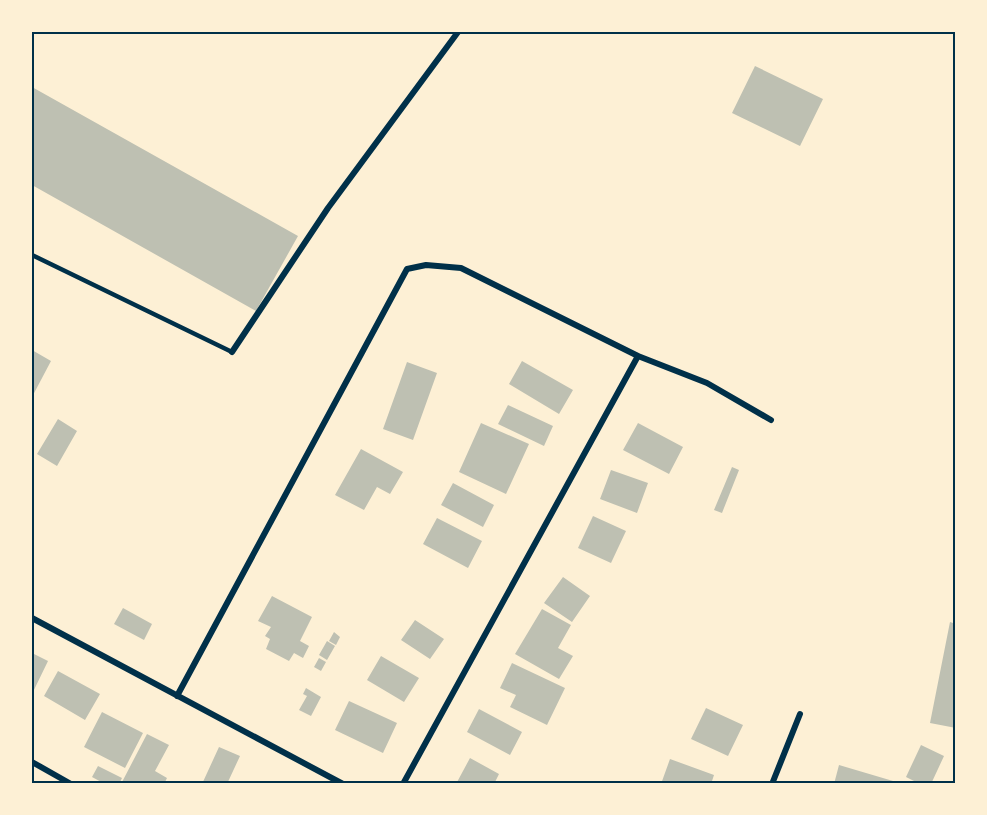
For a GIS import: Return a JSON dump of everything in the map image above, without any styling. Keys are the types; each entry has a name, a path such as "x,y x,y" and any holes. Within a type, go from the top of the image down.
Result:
{"street":[{"path":"232,352 328,208 458,32"},
{"path":"177,696 407,269 426,265 461,268 638,356 706,383 771,420"},
{"path":"403,783 638,356"},
{"path":"32,618 343,783"},
{"path":"772,783 800,714"},
{"path":"32,762 71,783"}],"lane":[{"path":"32,255 232,352"}],"building":[{"path":"755,66 823,99 800,146 732,113"},
{"path":"32,87 298,236 256,311 32,185"},
{"path":"32,350 51,361 32,397"},
{"path":"522,361 573,390 559,414 509,384"},
{"path":"407,362 437,373 413,440 383,429"},
{"path":"508,405 553,426 544,446 498,424"},
{"path":"58,419 77,431 57,466 37,454"},
{"path":"481,423 529,444 506,494 459,472"},
{"path":"638,423 683,447 669,474 623,450"},
{"path":"361,449 403,472 390,494 377,487 364,510 335,495"},
{"path":"732,467 739,470 722,513 714,510"},
{"path":"611,470 648,483 637,513 600,499"},
{"path":"453,483 494,505 483,527 441,505"},
{"path":"593,516 626,531 611,563 578,548"},
{"path":"437,518 482,541 468,568 423,544"},
{"path":"563,577 590,596 572,622 544,603"},
{"path":"272,596 312,617 300,641 309,646 303,658 294,653 289,661 266,649 270,639 265,636 271,627 258,621"},
{"path":"123,608 152,624 144,640 114,624"},
{"path":"542,609 571,625 558,648 573,656 559,679 515,654"},
{"path":"415,620 444,639 430,659 401,640"},
{"path":"950,622 956,624 956,728 930,723"},
{"path":"334,632 340,637 336,645 329,641"},
{"path":"327,641 335,646 327,660 319,655"},
{"path":"32,653 48,661 32,694"},
{"path":"381,656 419,678 404,702 367,680"},
{"path":"319,658 326,662 321,671 314,667"},
{"path":"512,663 565,688 547,725 510,707 516,695 500,688"},
{"path":"58,671 100,694 85,720 44,696"},
{"path":"306,688 321,697 311,716 299,710 307,696 303,694"},
{"path":"349,701 397,723 383,753 335,730"},
{"path":"706,708 743,725 728,756 691,739"},
{"path":"479,709 522,732 510,755 467,732"},
{"path":"102,712 143,733 125,768 84,747"},
{"path":"147,734 169,745 155,771 167,778 164,784 121,784"},
{"path":"921,745 944,756 931,784 920,784 906,777"},
{"path":"219,747 240,756 227,784 202,784"},
{"path":"470,758 499,774 494,784 456,784"},
{"path":"670,759 714,775 711,784 661,784"},
{"path":"839,765 893,781 892,784 834,784"},
{"path":"98,766 122,778 119,784 105,784 92,777"}]}
